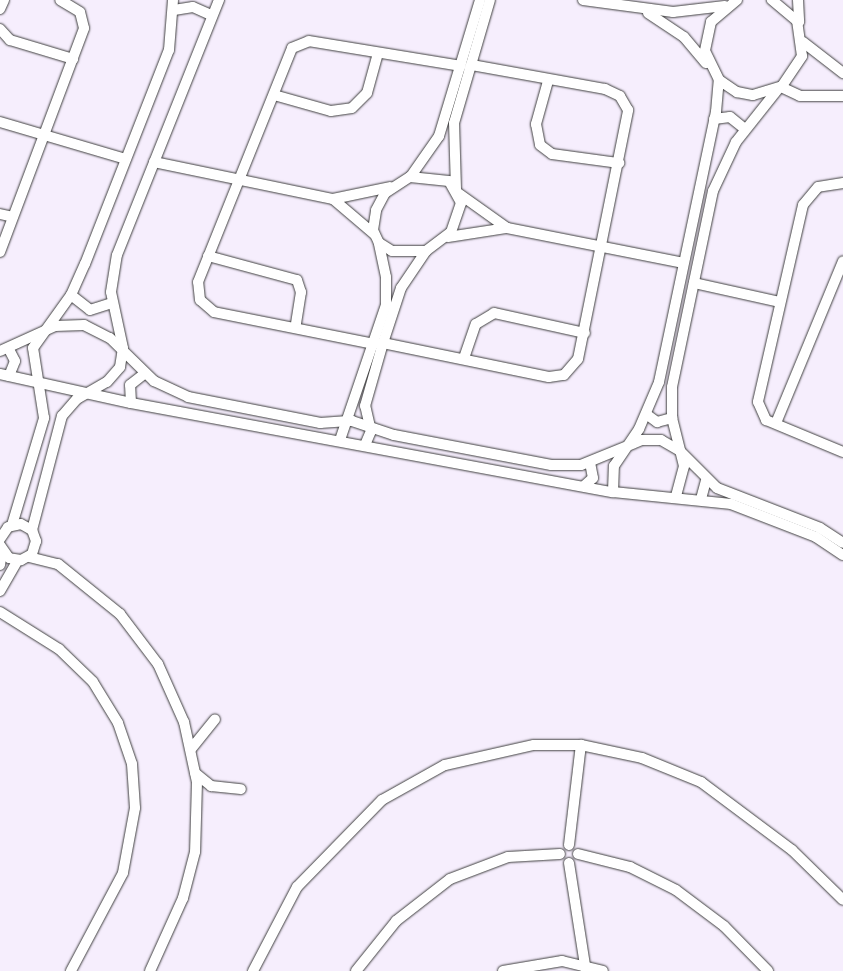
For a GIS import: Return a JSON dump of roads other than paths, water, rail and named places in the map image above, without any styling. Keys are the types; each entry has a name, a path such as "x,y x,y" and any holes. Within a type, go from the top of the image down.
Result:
{"street":[{"path":"0,9 4,0"},
{"path":"0,252 42,136 73,59 84,23 76,8 60,0"},
{"path":"29,557 36,546 32,530 60,423 71,404 114,376 123,353 112,303 117,255 211,15 219,0"},
{"path":"447,237 461,210 457,191 454,123 480,0"},
{"path":"154,162 333,199 364,196 392,186 410,176 436,143 490,0"},
{"path":"583,0 642,10 684,12 726,6 737,0"},
{"path":"772,0 788,10 800,28"},
{"path":"676,496 684,474 672,418 674,380 716,182 745,129 797,70 803,42 798,0"},
{"path":"0,565 1,541 12,525 44,418 40,383 32,354 42,331 71,295 170,50 174,5 193,7 211,15"},
{"path":"708,65 706,36 726,6"},
{"path":"642,10 684,37 719,80 748,95 780,88 800,96 843,96"},
{"path":"0,29 16,42 73,59"},
{"path":"303,42 378,53 466,65 605,90 620,96 629,118 585,333 575,366 564,375 550,377 464,358 295,328 206,308 197,292 208,256 274,95 289,53 303,42"},
{"path":"803,42 843,72"},
{"path":"274,95 331,110 352,108 367,94 378,53"},
{"path":"613,492 614,466 646,414 659,382 714,119 719,80"},
{"path":"548,81 536,124 540,145 552,154 619,163"},
{"path":"714,119 734,118 745,129"},
{"path":"0,122 42,136 126,159"},
{"path":"410,176 440,177 506,228"},
{"path":"843,183 818,187 803,205 758,402 762,415 843,452"},
{"path":"365,445 370,428 364,406 379,344 387,297 377,239 376,210 392,186"},
{"path":"333,199 377,239 399,252 426,252"},
{"path":"0,214 13,217"},
{"path":"340,440 346,420 401,288 426,252 447,237 506,228 683,263"},
{"path":"208,256 297,280 301,292 295,328"},
{"path":"776,423 843,261"},
{"path":"694,283 780,302"},
{"path":"71,295 90,310 112,303"},
{"path":"464,358 476,324 494,313 585,333"},
{"path":"843,543 820,528 735,497 706,480 680,451 654,439 628,446 590,462 542,464 370,428 346,420 320,423 200,400 171,390 144,374 104,334 84,325 62,324 42,331 5,350 15,361 4,375 89,392 131,403 340,440 613,492 676,496 701,500 777,520 843,554"},
{"path":"131,403 130,385 144,374"},
{"path":"646,414 657,422 672,418"},
{"path":"584,486 593,478 590,462"},
{"path":"701,500 706,480"},
{"path":"12,525 32,530"},
{"path":"1,541 17,561"},
{"path":"0,591 17,561 29,557 64,568 127,621 166,678 191,749 195,773 197,828 190,875 150,971"},
{"path":"0,612 59,649 93,682 118,723 132,764 135,808 123,873 71,971"},
{"path":"191,749 215,719"},
{"path":"253,971 297,887 356,822 403,786 471,755 534,745 581,745 642,758 701,782 792,850 843,900"},
{"path":"356,971 396,921 450,879 508,857 560,854 569,845 581,745"},
{"path":"195,773 211,786 241,789"},
{"path":"569,845 578,854 630,867 676,890 724,926 768,971"},
{"path":"560,854 568,863 585,967"},
{"path":"568,863 578,854"},
{"path":"503,971 538,962 603,971"}]}
